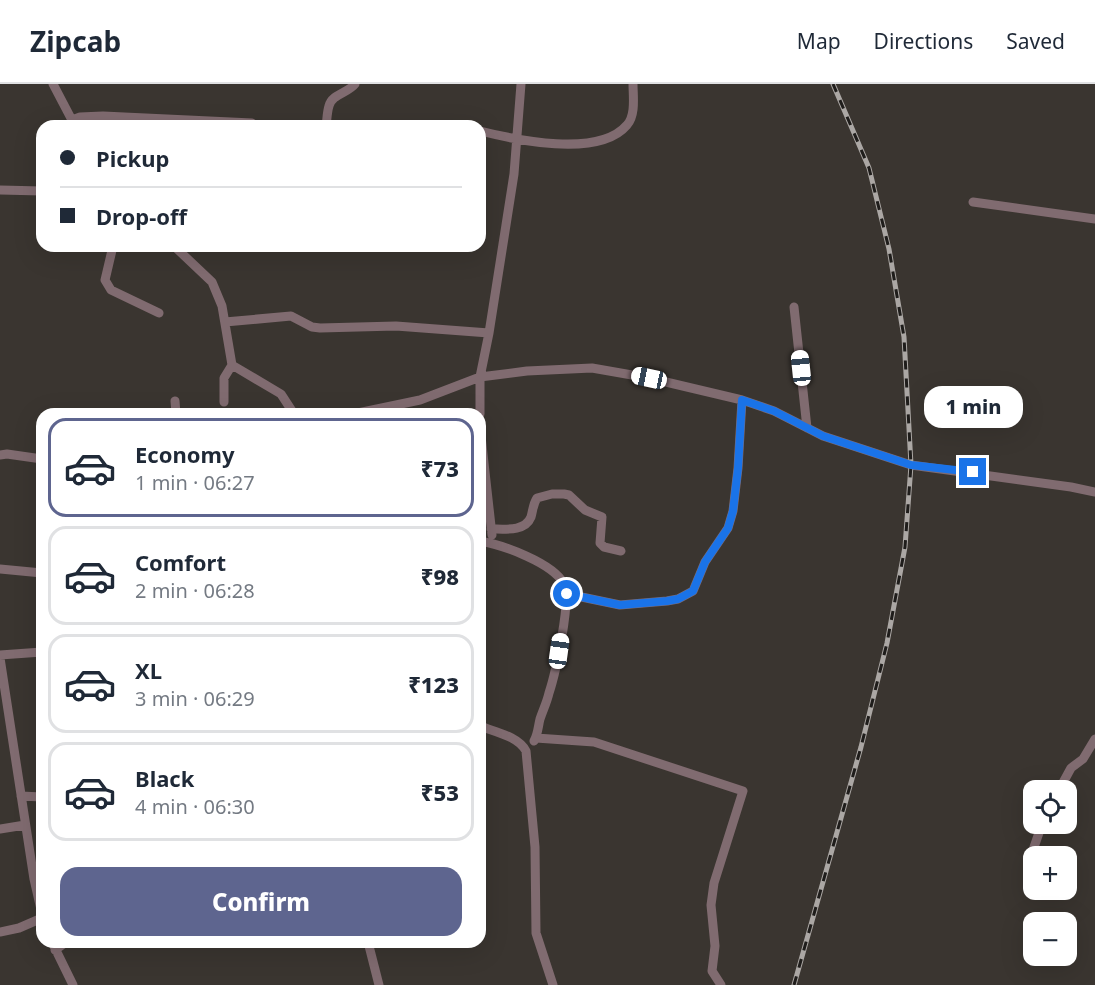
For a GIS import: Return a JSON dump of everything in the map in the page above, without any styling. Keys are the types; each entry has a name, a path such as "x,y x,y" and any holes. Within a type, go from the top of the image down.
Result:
{"street":[{"path":"53,84 72,120"},
{"path":"327,120 332,99 348,92 355,84"},
{"path":"480,408 480,376 489,333 517,140 521,84"},
{"path":"486,132 544,144 604,139 627,125 631,118 633,84"},
{"path":"77,120 80,117 104,116 189,120"},
{"path":"0,190 36,191"},
{"path":"973,202 1095,219"},
{"path":"111,252 105,280 111,290 159,313"},
{"path":"180,252 212,282 222,306 232,365 224,378 224,402"},
{"path":"794,307 807,428"},
{"path":"225,322 291,316 312,327 320,328 396,326 489,333"},
{"path":"232,365 281,394 290,408"},
{"path":"382,408 420,400 480,376 537,370 592,368 649,378 742,400 774,411 823,436 911,465 1095,492"},
{"path":"567,594 620,605 678,599 693,591 705,562 728,528 733,511 742,400"},
{"path":"174,401 175,408"},
{"path":"0,455 36,458"},
{"path":"486,483 493,543"},
{"path":"491,529 519,528 530,518 537,498 564,494 569,495 585,510 602,517 600,543 604,547 621,551"},
{"path":"486,542 513,550 554,572 564,585 567,594 559,651 549,694 536,738 526,751"},
{"path":"0,569 36,572"},
{"path":"36,653 0,657 36,884"},
{"path":"486,728 521,743 526,751 535,847 536,933 553,985"},
{"path":"536,738 594,742 743,791 714,883 711,905 715,946 712,970 718,979"},
{"path":"1064,780 1071,768 1083,759 1095,739"},
{"path":"21,796 36,797"},
{"path":"0,829 25,825"},
{"path":"0,932 19,928 36,919"},
{"path":"54,948 73,985"},
{"path":"370,948 379,985"}],"railway":[{"path":"794,985 861,747 887,643 905,547 911,465 904,337 889,249 869,168 833,84"}],"route":[{"path":"567,594 620,605 678,599 693,591 705,562 728,528 733,511 742,400 786,416 823,436 911,465 973,472"}]}
